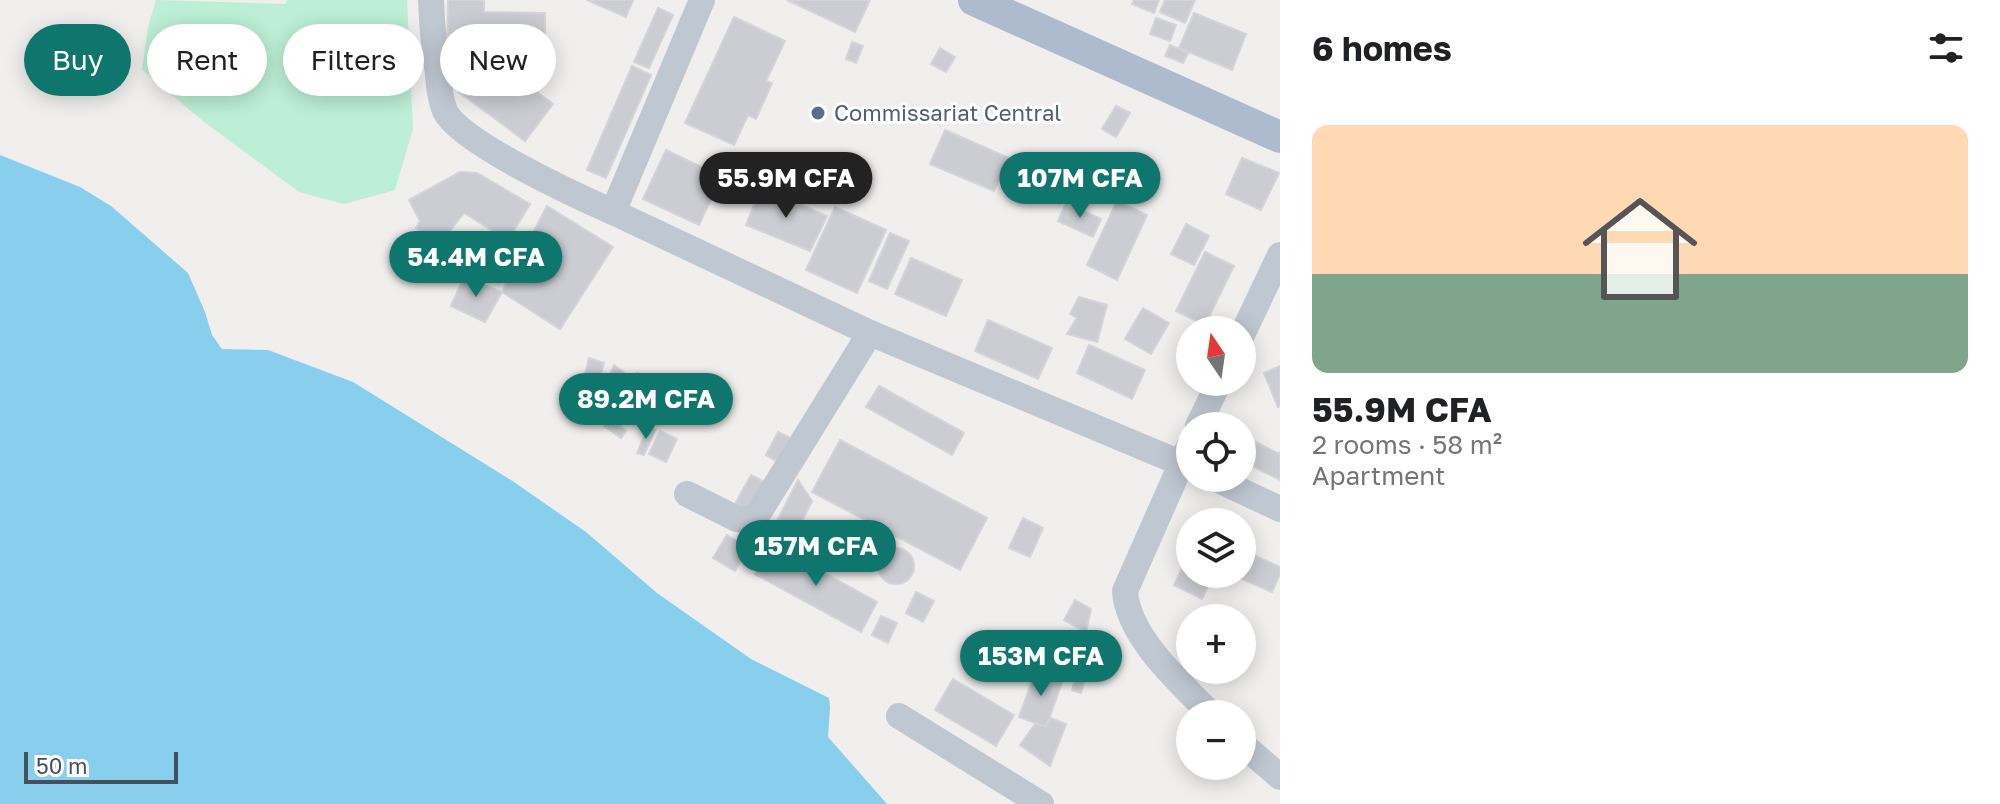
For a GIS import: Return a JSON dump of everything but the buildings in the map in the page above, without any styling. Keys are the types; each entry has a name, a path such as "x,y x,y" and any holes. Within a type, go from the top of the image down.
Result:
{"main road":[{"path":"974,0 1280,137"}],"street":[{"path":"431,0 432,32 441,100 446,114 454,124 491,149 613,212 870,333 1176,454"},
{"path":"613,212 702,0"},
{"path":"1251,316 1280,255"},
{"path":"687,494 737,519 745,520 758,514 870,333"},
{"path":"1176,482 1125,591 1126,603 1138,632 1197,700"},
{"path":"1244,492 1280,509"},
{"path":"899,716 1041,804"},
{"path":"1256,756 1280,777"}],"green space":[{"path":"156,0 286,4 287,0 407,0 408,24 283,24 283,96 411,96 413,129 395,190 344,204 299,192 173,96 267,96 267,24 149,24"},
{"path":"147,34 147,74 142,70"}],"water":[{"path":"0,155 80,187 111,206 188,273 212,335 222,349 268,350 353,382 511,480 586,532 657,593 751,659 829,698 828,737 887,804 0,804"}],"place":[{"name":"Commissariat Central","path":"818,113"}]}
